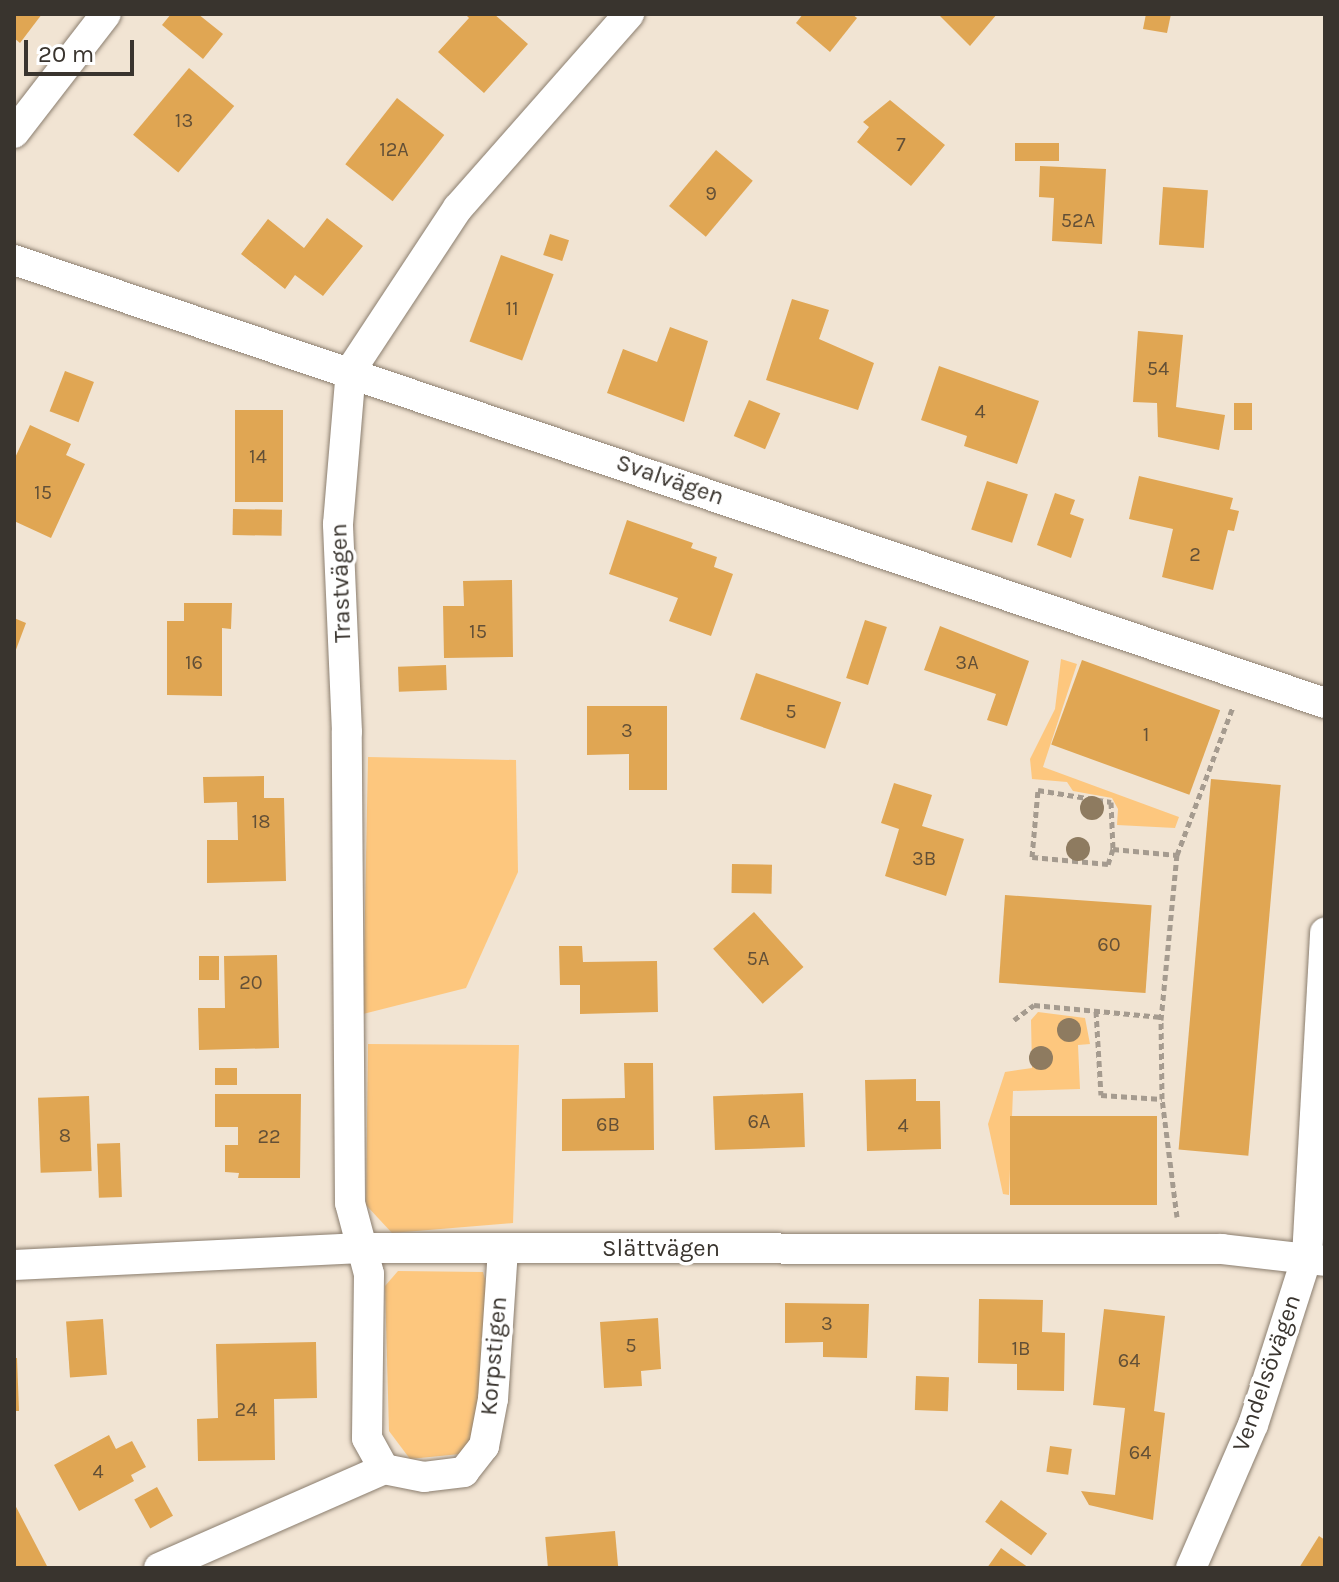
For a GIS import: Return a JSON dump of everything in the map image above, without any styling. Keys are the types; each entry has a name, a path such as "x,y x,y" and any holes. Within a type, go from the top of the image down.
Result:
{"street":[{"path":"14,133 106,14"},
{"name":"Trastvägen","path":"362,1248 350,1203 347,732 338,524 351,370 458,208 629,14"},
{"name":"Svalvägen","path":"14,260 351,370 1325,703"},
{"name":"Vendelsövägen","path":"1191,1568 1253,1425 1316,1259 1325,932"},
{"path":"159,1568 384,1469 367,1438 369,1274 362,1248"},
{"name":"Slättvägen","path":"14,1265 362,1248 1182,1249 1316,1259"},
{"name":"Korpstigen","path":"384,1469 424,1477 464,1472 484,1446 493,1399 503,1249"}],"path":[{"path":"1182,1249 1162,1099 1161,1017 1177,855 1245,676"},
{"path":"1038,790 1111,802 1113,849 1108,864 1032,857 1038,790"},
{"path":"1113,849 1177,855"},
{"path":"1014,1020 1034,1005 1161,1017"},
{"path":"1096,1011 1101,1095 1162,1099"}],"shaded area":[{"path":"1061,659 1077,664 1043,767 1179,817 1175,828 1117,825 1118,809 1112,798 1073,791 1067,782 1032,779 1030,759 1055,709"},
{"path":"368,757 516,760 518,872 466,988 363,1014"},
{"path":"1038,1012 1085,1018 1090,1044 1078,1045 1080,1089 1013,1091 1009,1195 1003,1194 988,1124 1005,1072 1032,1068 1031,1020"},
{"path":"368,1044 519,1045 513,1223 392,1233 366,1205"},
{"path":"398,1271 483,1272 491,1299 477,1439 460,1454 410,1459 389,1431 385,1286"}],"building":[{"path":"14,14 42,14 20,43 14,38"},
{"path":"171,14 198,14 223,34 203,59 162,25"},
{"path":"465,14 494,14 528,44 484,93 438,52 469,18"},
{"path":"803,14 852,14 857,18 830,52 796,23"},
{"path":"938,14 997,14 970,46"},
{"path":"1146,14 1171,14 1167,33 1143,29"},
{"path":"189,68 234,106 178,173 133,135"},
{"path":"397,98 444,135 393,201 345,164"},
{"path":"890,100 945,145 911,186 857,142 869,127 863,122"},
{"path":"1015,143 1059,143 1059,161 1015,161"},
{"path":"716,150 753,181 706,237 669,206"},
{"path":"1040,166 1106,169 1102,244 1052,241 1054,198 1039,197"},
{"path":"1163,187 1208,190 1204,248 1159,245"},
{"path":"327,218 363,246 323,296 295,275 285,289 241,254 268,219 304,248"},
{"path":"550,234 569,240 562,261 543,255"},
{"path":"501,255 554,274 522,361 470,341"},
{"path":"792,299 829,310 819,339 874,363 858,410 766,380"},
{"path":"670,327 708,341 684,422 607,393 623,349 657,362"},
{"path":"1138,331 1183,335 1176,407 1225,415 1219,450 1158,437 1157,403 1133,402"},
{"path":"939,366 1039,401 1017,464 964,446 967,436 921,420"},
{"path":"65,371 94,382 79,422 50,411"},
{"path":"749,400 780,413 765,449 734,436"},
{"path":"1234,403 1252,403 1252,430 1234,430"},
{"path":"235,410 283,410 283,502 235,502"},
{"path":"30,425 71,444 66,455 85,464 51,538 14,521 14,460"},
{"path":"1139,476 1233,498 1230,509 1239,511 1234,531 1228,530 1213,590 1162,577 1173,529 1129,519"},
{"path":"987,481 1028,494 1012,543 971,530"},
{"path":"1055,493 1075,500 1070,514 1084,519 1071,558 1037,545"},
{"path":"233,509 282,510 282,536 233,535"},
{"path":"627,520 693,543 691,548 717,557 714,567 733,574 711,636 669,621 678,598 609,574"},
{"path":"512,580 513,657 444,658 443,606 464,606 463,581"},
{"path":"184,603 232,603 231,629 222,628 222,696 167,695 167,621 184,621"},
{"path":"14,618 26,623 14,655"},
{"path":"865,620 887,627 868,685 846,678"},
{"path":"940,626 1029,661 1007,726 987,720 996,694 924,670"},
{"path":"1082,660 1220,710 1189,795 1051,745"},
{"path":"446,665 447,690 399,692 398,667"},
{"path":"756,673 841,702 825,749 740,719"},
{"path":"587,706 667,706 667,790 629,790 629,754 587,755"},
{"path":"264,776 264,798 284,798 286,881 207,883 207,840 238,840 237,802 204,803 203,777"},
{"path":"1211,779 1281,785 1248,1156 1179,1150"},
{"path":"894,783 932,795 922,826 964,839 946,896 885,876 899,829 881,823"},
{"path":"732,864 772,865 771,894 731,893"},
{"path":"1005,895 1152,905 1146,993 999,983"},
{"path":"754,912 804,967 763,1004 713,949"},
{"path":"559,946 582,946 583,962 657,961 658,1012 580,1014 580,985 560,985"},
{"path":"277,955 279,1048 199,1050 198,1008 225,1008 224,956"},
{"path":"199,956 219,956 219,980 199,980"},
{"path":"624,1063 653,1063 654,1150 562,1151 562,1099 625,1098"},
{"path":"215,1068 237,1068 237,1085 215,1085"},
{"path":"916,1079 916,1101 940,1101 941,1149 867,1151 865,1080"},
{"path":"803,1093 805,1147 715,1150 713,1096"},
{"path":"215,1094 301,1094 300,1178 238,1178 239,1173 225,1172 225,1145 238,1145 238,1127 215,1127"},
{"path":"89,1096 92,1171 41,1173 38,1098"},
{"path":"1010,1116 1157,1116 1157,1205 1010,1205"},
{"path":"120,1143 122,1197 99,1198 97,1144"},
{"path":"979,1299 1043,1300 1042,1332 1065,1333 1064,1391 1017,1390 1017,1364 978,1363"},
{"path":"785,1303 869,1304 867,1358 823,1357 823,1342 785,1343"},
{"path":"1104,1309 1165,1316 1154,1411 1165,1413 1153,1520 1089,1505 1081,1491 1115,1495 1125,1408 1093,1405"},
{"path":"658,1318 661,1369 641,1371 642,1386 604,1388 600,1322"},
{"path":"103,1319 107,1375 70,1377 66,1322"},
{"path":"316,1342 317,1398 274,1399 275,1460 198,1461 197,1419 218,1418 216,1344"},
{"path":"14,1358 17,1358 19,1411 14,1411"},
{"path":"916,1376 949,1377 948,1411 915,1410"},
{"path":"109,1435 116,1449 132,1441 146,1467 131,1475 134,1481 79,1511 54,1465"},
{"path":"1050,1446 1072,1449 1068,1475 1046,1472"},
{"path":"157,1487 173,1516 150,1528 134,1500"},
{"path":"1001,1500 1047,1534 1031,1555 985,1522"},
{"path":"14,1503 48,1568 14,1568"},
{"path":"615,1531 618,1568 548,1568 545,1537"},
{"path":"1319,1536 1325,1540 1325,1568 1299,1568"},
{"path":"1001,1548 1029,1568 987,1568"}]}
